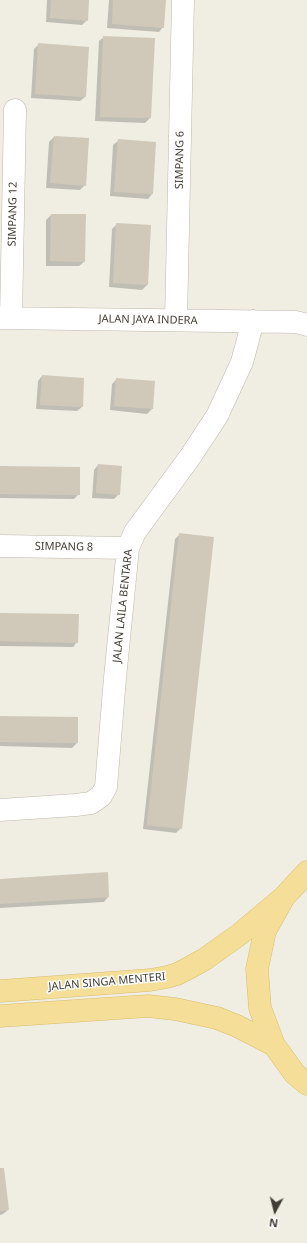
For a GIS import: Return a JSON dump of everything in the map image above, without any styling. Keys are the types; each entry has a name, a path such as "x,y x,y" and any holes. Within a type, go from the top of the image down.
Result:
{"main road":[{"path":"307,872 284,897 265,931 257,970 260,1008 274,1045 295,1074 307,1084"},
{"name":"JALAN SINGA MENTERI","path":"0,991 150,980 172,976 188,969 223,946 240,934 284,897"},
{"path":"0,1016 148,1006 175,1009 217,1018 237,1026 274,1045"}],"street":[{"name":"SIMPANG 6","path":"176,320 183,0"},
{"name":"SIMPANG 12","path":"6,318 15,110"},
{"name":"JALAN JAYA INDERA","path":"6,318 303,322"},
{"name":"JALAN LAILA BENTARA","path":"0,810 91,803 101,796 106,787 128,548 135,532 190,457 217,416 242,362 253,321"},
{"name":"SIMPANG 8","path":"0,546 128,548"}],"building":[{"path":"51,0 89,0 88,21 50,18"},
{"path":"113,0 166,0 164,28 112,24"},
{"path":"103,36 155,38 151,118 100,117"},
{"path":"38,43 89,47 86,97 35,94"},
{"path":"54,136 89,138 86,186 50,183"},
{"path":"118,139 156,142 153,194 114,192"},
{"path":"51,214 86,214 85,262 50,261"},
{"path":"116,223 151,225 148,285 113,283"},
{"path":"42,375 84,378 83,407 40,405"},
{"path":"116,378 155,381 153,409 114,406"},
{"path":"98,464 122,466 120,495 96,493"},
{"path":"0,466 80,467 80,495 0,494"},
{"path":"179,533 214,537 182,829 147,825"},
{"path":"0,613 79,614 78,643 0,641"},
{"path":"0,716 78,717 78,743 0,742"},
{"path":"108,872 109,897 0,904 0,879"},
{"path":"0,1168 4,1168 9,1210 0,1211"}]}
